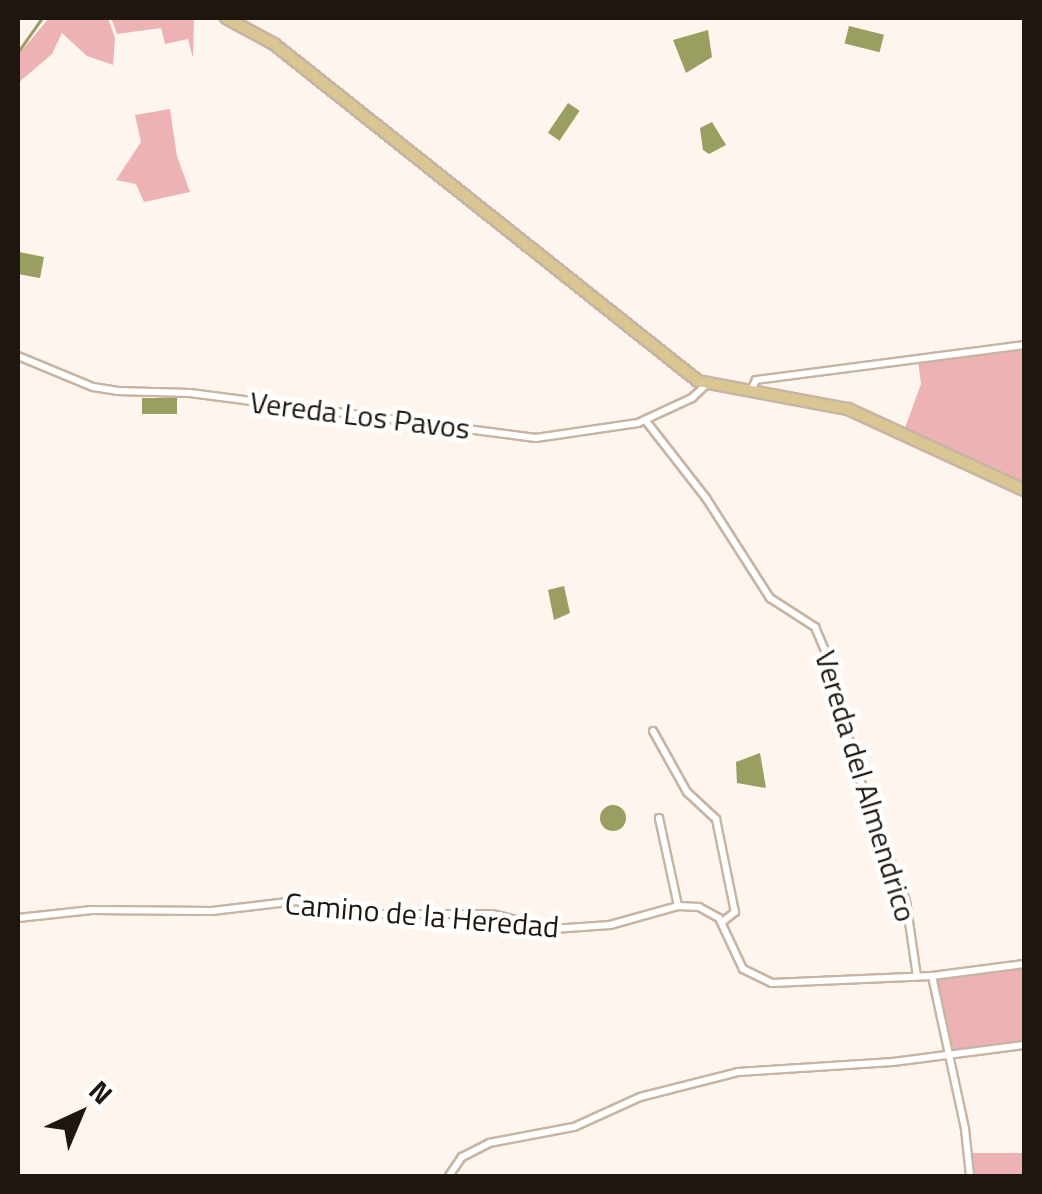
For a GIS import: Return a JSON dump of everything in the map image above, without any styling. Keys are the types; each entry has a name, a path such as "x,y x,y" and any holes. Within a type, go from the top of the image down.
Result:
{"main road":[{"path":"226,18 274,44 704,388 752,391 848,409 1024,490"}],"street":[{"path":"752,391 756,380 1024,345"},
{"name":"Vereda Los Pavos","path":"18,356 93,387 117,391 190,393 528,438 602,431 646,420 704,388"},
{"name":"Vereda del Almendrico","path":"646,420 706,498 770,598 808,620 818,632 832,667 856,769 906,901 917,976"},
{"path":"653,731 687,792 716,820 735,912 722,922"},
{"path":"659,818 678,906 705,908 722,922 738,960 761,980 796,984 932,976 1024,964"},
{"name":"Camino de la Heredad","path":"18,918 92,910 212,911 296,901 374,914 492,914 553,929 629,922 678,906"},
{"path":"932,976 965,1129 970,1176"},
{"path":"449,1176 462,1158 489,1143 574,1127 640,1097 738,1072 893,1062 1024,1045"}],"shaded area":[{"path":"49,18 108,18 115,38 113,65 87,56 62,33 52,54 18,83 18,55"},
{"path":"111,18 194,18 193,58 188,39 165,44 161,28 117,34"},
{"path":"849,26 884,35 880,52 845,43"},
{"path":"708,30 712,57 686,73 673,40"},
{"path":"568,103 580,111 559,141 548,133"},
{"path":"170,109 177,156 190,192 144,202 136,184 116,180 141,142 135,115"},
{"path":"712,122 726,145 709,154 703,150 700,128"},
{"path":"19,252 44,257 40,278 18,274"},
{"path":"1024,347 1024,486 905,428 921,384 918,361"},
{"path":"142,398 177,398 177,414 142,414"},
{"path":"564,586 570,613 554,620 548,590"},
{"path":"760,753 766,788 737,783 736,762"},
{"path":"613,805 622,809 626,818 622,827 613,831 604,827 600,818 604,809"},
{"path":"1024,967 1024,1043 948,1052 936,977"},
{"path":"970,1153 1024,1153 1024,1176 970,1176"}],"waterway":[{"path":"18,52 42,18"}]}
